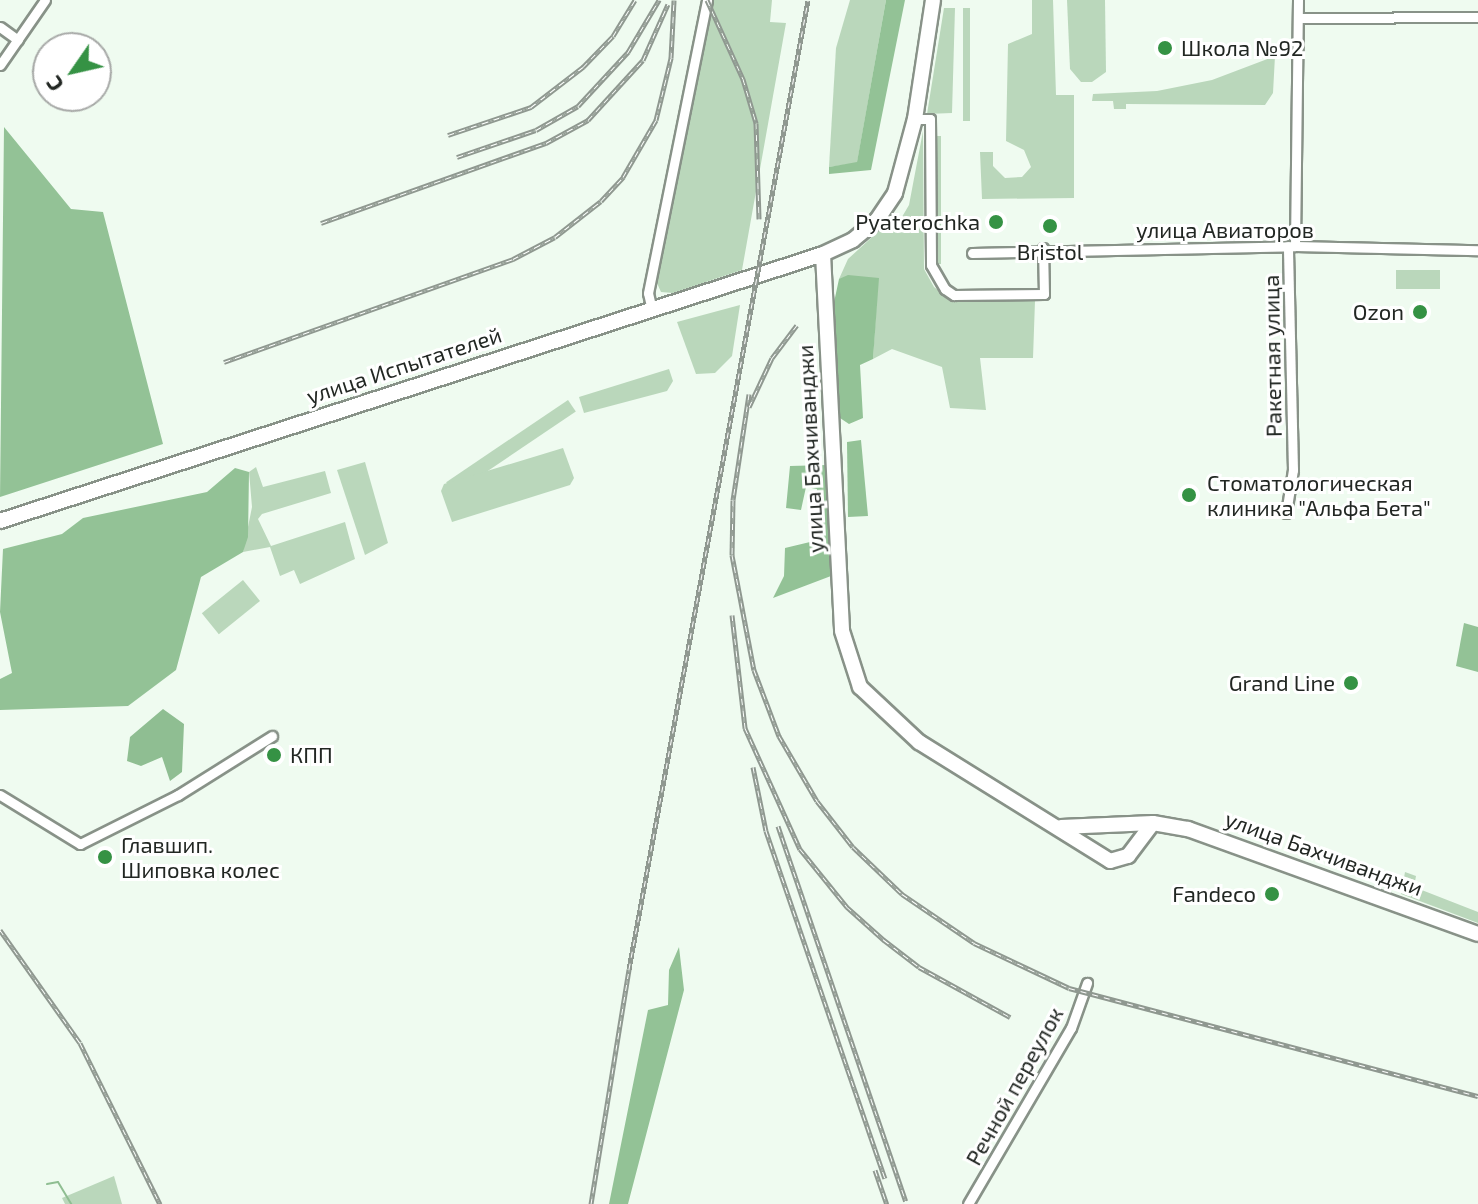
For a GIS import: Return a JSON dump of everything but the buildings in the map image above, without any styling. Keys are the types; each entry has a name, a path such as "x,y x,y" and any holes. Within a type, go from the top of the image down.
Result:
{"main road":[{"path":"823,254 853,240 889,205 915,119 933,0"},
{"name":"улица Испытателей","path":"0,521 651,306 823,254"},
{"name":"улица Бахчиванджи","path":"823,254 842,631 848,660 860,687 896,724 1098,853"},
{"path":"1136,841 1116,826 1098,835 1098,853 1117,862 1128,856 1136,841 1153,823"},
{"name":"улица Бахчиванджи","path":"1060,827 1153,823 1199,831 1292,862 1478,934"}],"street":[{"path":"0,65 45,0"},
{"path":"651,306 648,293 707,0"},
{"name":"Ракетная улица","path":"1286,513 1293,470 1292,246 1298,0"},
{"path":"1299,18 1478,17"},
{"path":"0,27 18,40"},
{"path":"915,119 930,119 931,265 945,289 954,295 1044,294 1043,248"},
{"name":"улица Авиаторов","path":"972,253 1031,253 1043,248 1292,246 1478,250"},
{"path":"0,795 80,844 178,795 272,736"},
{"name":"Речной переулок","path":"968,1204 1071,1028 1087,983"}],"shaded area":[{"path":"712,0 772,0 770,22 786,23 742,270 673,293 661,292 656,281"},
{"path":"850,0 886,0 857,163 829,167 836,48"},
{"path":"886,0 905,0 871,170 829,174 829,167 857,162"},
{"path":"1032,0 1053,0 1056,95 1074,95 1074,198 982,199 980,152 993,152 993,166 1005,178 1022,177 1031,167 1024,150 1006,141 1008,44 1032,34"},
{"path":"1067,0 1105,0 1106,72 1092,82 1081,82 1070,69"},
{"path":"944,8 955,8 952,113 927,114"},
{"path":"963,8 970,8 970,121 963,121"},
{"path":"1275,56 1273,93 1265,105 1126,104 1126,109 1114,109 1113,101 1092,101 1093,94 1157,91 1212,80"},
{"path":"4,127 71,209 103,212 163,444 0,497"},
{"path":"923,131 924,269 934,287 951,300 1035,301 1033,358 980,358 986,410 950,408 942,367 892,349 873,359 878,279 839,279 848,259 882,228 899,222 909,205"},
{"path":"931,136 941,136 941,264 931,264"},
{"path":"1396,270 1440,270 1440,289 1396,289"},
{"path":"848,275 879,278 873,359 860,365 863,418 849,424 840,418 833,307 839,279"},
{"path":"740,305 732,356 715,373 696,374 677,322"},
{"path":"669,369 673,381 667,391 584,413 579,397"},
{"path":"568,400 576,412 454,494 446,482"},
{"path":"861,440 868,516 848,517 847,442"},
{"path":"563,448 574,478 570,485 452,522 441,491 444,484"},
{"path":"365,462 388,543 365,555 337,470"},
{"path":"827,465 831,576 773,598 784,576 785,548 810,542 817,489 806,487 801,510 786,508 790,466"},
{"path":"256,467 263,487 325,471 331,493 262,514 258,519 271,546 345,522 355,559 300,584 294,570 280,576 270,547 243,552 252,507 249,472"},
{"path":"235,468 249,472 248,537 243,552 201,577 176,670 128,706 0,710 0,679 12,673 0,612 3,549 62,534 83,518 207,492"},
{"path":"243,580 260,601 219,634 202,613"},
{"path":"1464,623 1478,627 1478,672 1456,666"},
{"path":"163,709 184,724 182,772 170,781 162,757 141,766 127,761 130,737"},
{"path":"1405,872 1416,876 1414,887 1478,912 1478,923 1401,894"},
{"path":"679,947 684,990 628,1204 609,1204 648,1010 668,1005 669,970"},
{"path":"114,1176 122,1204 65,1204 62,1198"}],"waterway":[{"path":"47,1184 58,1182 71,1204"}],"railway":[{"path":"448,135 531,107 583,67 613,36 635,0"},
{"path":"457,157 536,130 578,106 628,52 659,0"},
{"path":"224,362 513,259 555,237 601,201 623,177 656,120 671,58 674,0"},
{"path":"707,0 743,79 756,123 759,219"},
{"path":"591,1204 629,969 808,0"},
{"path":"321,223 546,143 588,120 643,60 668,4"},
{"path":"749,407 772,358 797,325"},
{"path":"749,394 733,500 732,555 754,670 779,736 817,801 853,847 902,894 974,943 1069,988 1478,1096"},
{"path":"732,615 745,728 800,849 847,907 884,940 919,967 1010,1017"},
{"path":"753,767 766,831 885,1178"},
{"path":"778,826 906,1201"},
{"path":"0,930 80,1043 160,1204"},
{"path":"875,1170 887,1204"}],"place":[{"name":"Школа №92","path":"1165,48"},
{"name":"Pyaterochka","path":"996,222"},
{"name":"Bristol","path":"1050,226"},
{"name":"Ozon","path":"1420,312"},
{"name":"Стоматологическая клиника \"Альфа Бета\"","path":"1189,495"},
{"name":"Grand Line","path":"1351,683"},
{"name":"КПП","path":"274,755"},
{"name":"Главшип. Шиповка колес","path":"105,857"},
{"name":"Fandeco","path":"1272,894"}]}
